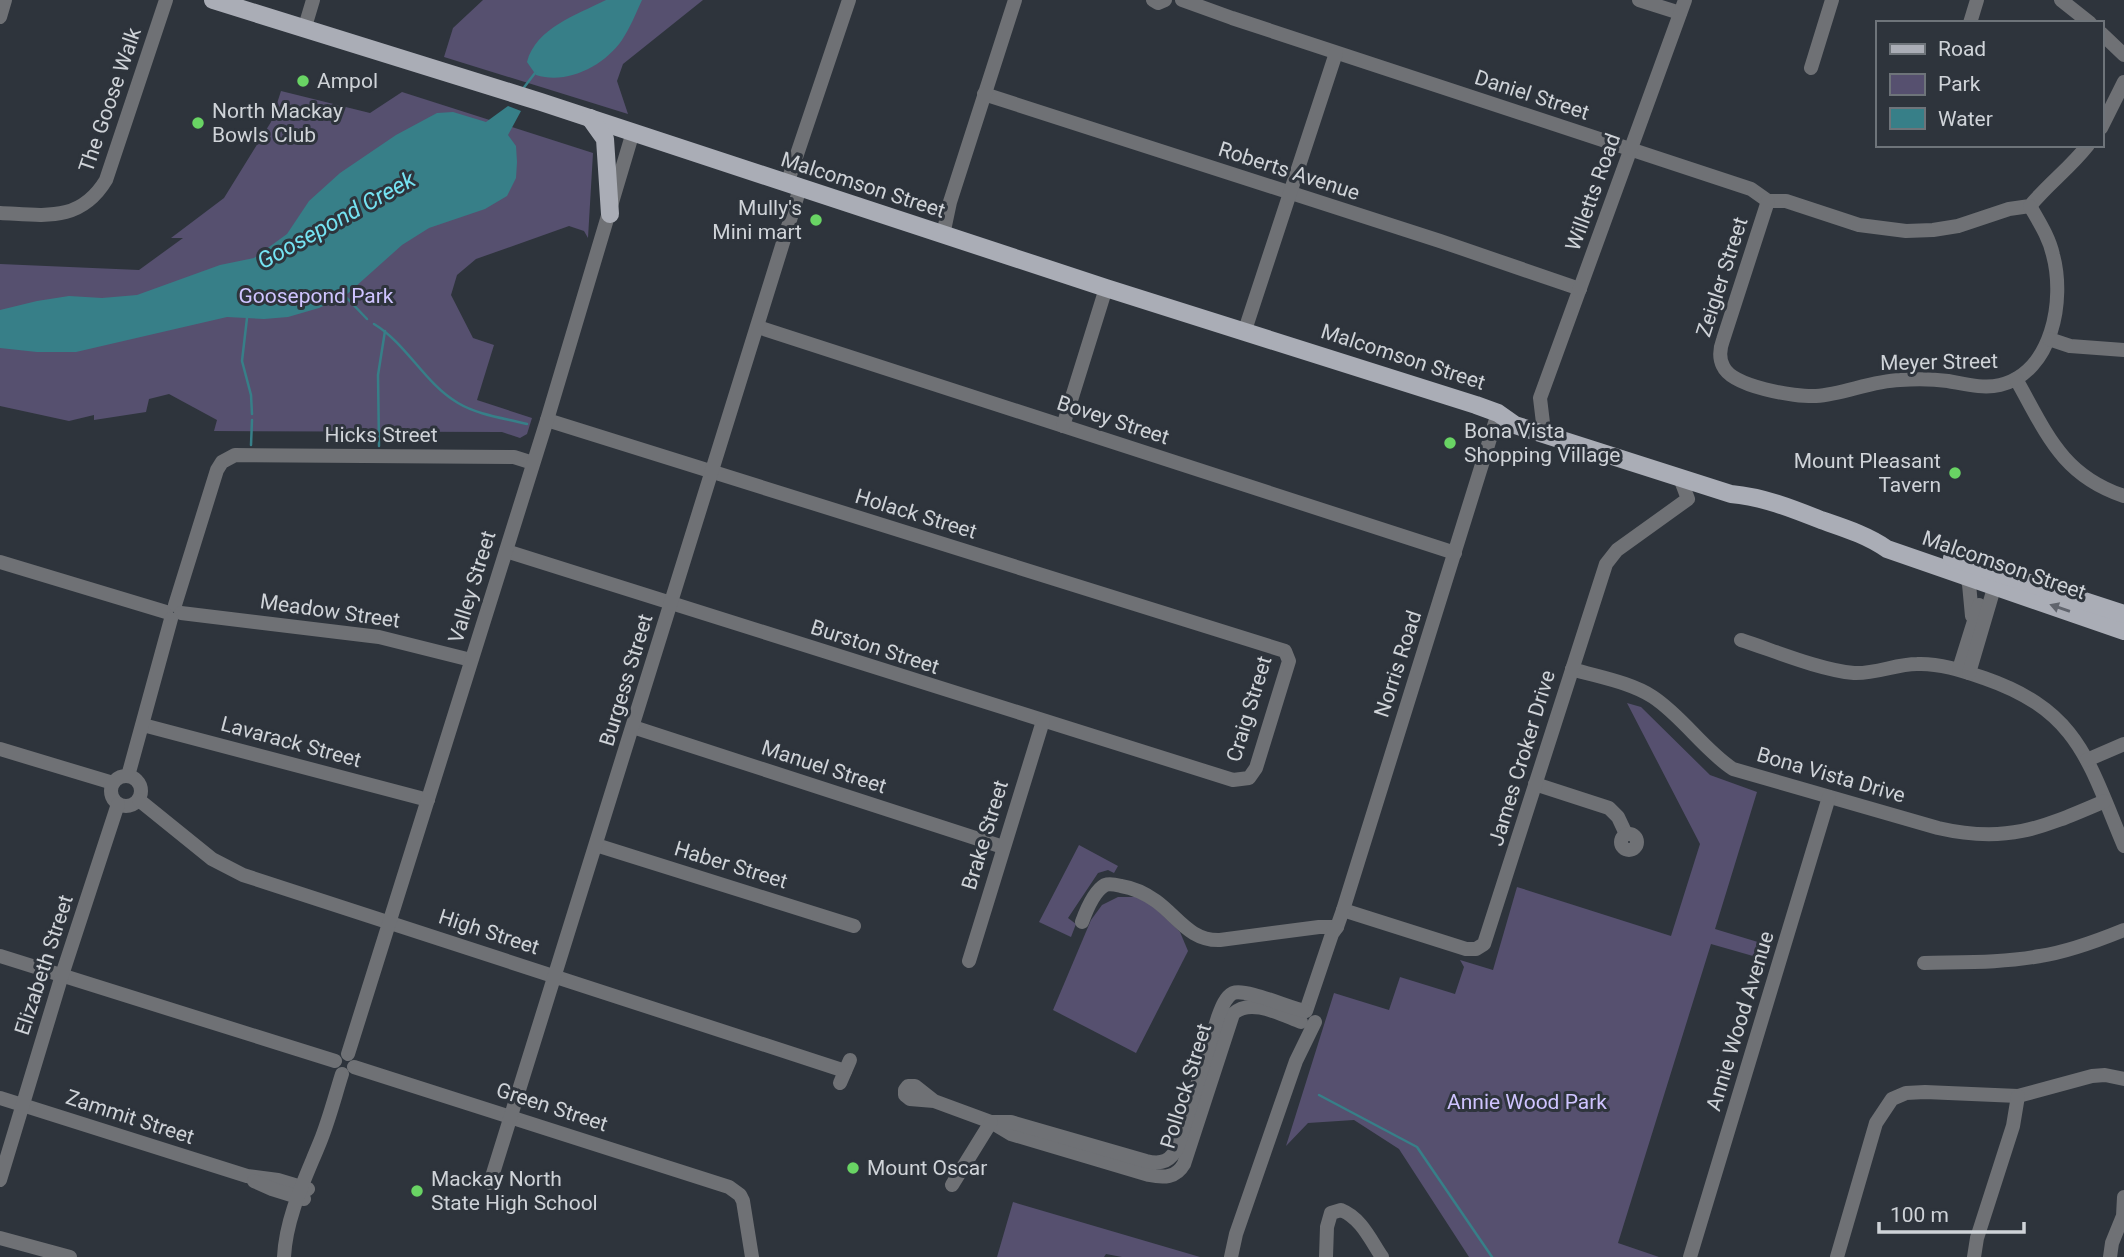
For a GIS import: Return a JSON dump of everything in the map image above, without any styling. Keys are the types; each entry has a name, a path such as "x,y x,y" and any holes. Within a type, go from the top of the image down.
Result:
{"main road":[{"name":"Malcomson Street","path":"213,0 492,86 1106,288 1245,330 1498,413 1543,423 1731,486 1871,538 1887,549 1965,575 1992,578 2124,614"},
{"path":"590,118 605,139 610,214"},
{"name":"Malcomson Street","path":"1498,413 1515,425 1731,494 1750,495"},
{"name":"Malcomson Street","path":"1871,538 1889,538 2124,631"}],"street":[{"path":"0,17 5,0"},
{"name":"The Goose Walk","path":"0,213 71,213 98,194 106,180 166,0"},
{"path":"304,30 313,0"},
{"name":"Burgess Street","path":"490,1183 758,327 794,186 849,0"},
{"path":"943,235 950,202 1015,0"},
{"path":"1153,0 1158,3 1165,0"},
{"name":"Daniel Street","path":"1182,0 1751,189 1768,201 1786,201 1859,225 1906,231 1933,230 1958,226 2009,209 2030,206"},
{"path":"1639,0 1683,7"},
{"path":"1811,68 1832,0"},
{"path":"1971,21 1977,0"},
{"path":"2061,0 2087,21"},
{"name":"Willetts Road","path":"1543,423 1541,398 1683,7"},
{"path":"2103,35 2124,55"},
{"path":"1245,330 1336,53"},
{"path":"2103,124 2124,82"},
{"name":"Roberts Avenue","path":"985,94 1580,289"},
{"name":"Valley Street","path":"284,1257 285,1234 302,1193 315,1175 320,1143 547,420 633,132"},
{"path":"2030,206 2042,190 2075,162 2086,147"},
{"name":"Zeigler Street","path":"1722,366 1721,346 1768,201"},
{"name":"Meyer Street","path":"1722,366 1733,377 1745,382 1795,396 1818,396 1891,380 1926,379 1979,386 2000,385 2015,379 2034,365 2049,339 2056,305 2056,269 2048,239 2030,206"},
{"path":"1063,426 1106,288"},
{"name":"Bovey Street","path":"758,327 1455,552"},
{"path":"2049,339 2070,346 2124,350"},
{"path":"2015,379 2053,444 2067,462 2090,481 2124,496"},
{"name":"Norris Road","path":"1238,1257 1308,1018 1317,1002 1338,936 1337,928 1498,413"},
{"name":"Holack Street","path":"547,420 1273,646"},
{"name":"Hicks Street","path":"173,612 217,470 228,458 235,455 514,457 533,463"},
{"name":"James Croker Drive","path":"1343,910 1466,949 1479,948 1487,939 1606,564 1617,550 1688,499 1680,478"},
{"name":"Burston Street","path":"506,551 1233,780"},
{"name":"Meadow Street","path":"0,562 173,612 379,637 471,660"},
{"path":"1965,575 1970,591 1973,624"},
{"path":"1964,671 1973,624 1992,578"},
{"path":"1964,671 1992,578"},
{"path":"128,776 173,612"},
{"path":"1741,640 1852,673 1868,673 1918,664 1964,671 2029,697 2047,710 2074,738 2087,760 2124,846"},
{"name":"Craig Street","path":"1233,780 1249,778 1256,768 1289,661 1286,651 1273,646"},
{"name":"Bona Vista Drive","path":"1572,670 1639,690 1654,698 1713,754 1733,769 1949,830 1985,835 2032,831 2105,801"},
{"name":"Brake Street","path":"969,961 1043,722"},
{"name":"Lavarack Street","path":"143,725 428,800"},
{"name":"Manuel Street","path":"633,727 1003,847"},
{"path":"2087,760 2124,744"},
{"path":"0,749 113,783"},
{"path":"128,776 139,783 139,800 131,806 118,804 111,793 113,783 128,776"},
{"path":"1535,784 1609,808 1618,817 1626,834"},
{"name":"Annie Wood Avenue","path":"1690,1257 1829,797"},
{"name":"High Street","path":"139,800 212,859 243,875 845,1071"},
{"name":"Elizabeth Street","path":"0,1180 62,975 118,804"},
{"name":"Haber Street","path":"596,845 854,926"},
{"path":"1082,922 1094,899 1103,887 1110,884 1128,887 1150,897 1193,934 1204,939 1220,940 1324,926 1337,928"},
{"path":"1924,963 2018,960 2043,956 2072,949 2124,930"},
{"name":"Green Street","path":"0,956 511,1116 736,1190 743,1201 752,1257"},
{"name":"Pollock Street","path":"934,1101 991,1122 1011,1122 1068,1145 1158,1170 1183,1148 1220,1030 1230,1007 1232,993 1239,992 1308,1018"},
{"path":"1838,1257 1876,1123 1892,1099 1906,1093 1925,1092 2018,1096 2092,1076 2105,1075 2124,1079"},
{"name":"Norris Road","path":"1231,1257 1236,1234 1286,1093"},
{"path":"1974,1257 2013,1126 2018,1096"},
{"name":"Zammit Street","path":"0,1098 247,1176 267,1187 302,1193"},
{"path":"952,1185 991,1122"},
{"path":"2110,1257 2112,1242 2123,1223 2124,1197"},
{"path":"1326,1257 1327,1227 1331,1213 1341,1210 1352,1214 1360,1223 1381,1257"},
{"path":"0,1238 70,1257"}],"green space":[{"path":"483,0 703,0 623,64 617,81 628,114 444,57 453,28"},
{"name":"Goosepond Park","path":"281,91 370,113 402,92 593,153 588,238 584,231 569,226 476,259 457,275 451,295 473,338 494,345 477,400 532,418 527,434 520,438 502,432 214,431 217,420 169,394 149,399 146,412 94,420 94,415 69,421 0,406 0,264 139,270 183,238 171,238 224,198 271,122"},
{"name":"Annie Wood Park","path":"1627,703 1641,707 1710,775 1757,792 1715,929 1771,946 1767,960 1711,944 1618,1243 1659,1257 1469,1257 1399,1149 1354,1120 1308,1123 1286,1146 1334,993 1389,1010 1400,977 1455,994 1464,967 1460,960 1493,970 1517,887 1671,936 1700,844"},
{"path":"1079,845 1118,866 1114,873 1108,870 1098,873 1068,918 1076,924 1071,937 1039,922"},
{"path":"1118,897 1137,897 1153,906 1180,932 1188,951 1136,1053 1053,1010 1091,920 1102,905"},
{"path":"1013,1202 1200,1257 1122,1257 1106,1254 1104,1257 997,1257"}],"water":[{"path":"606,0 642,0 628,31 614,49 595,65 572,75 536,75 527,62 539,40 570,17"},
{"path":"508,106 521,111 508,135 516,146 517,162 516,178 507,196 485,209 429,228 402,245 345,296 319,308 288,317 227,317 76,352 0,348 0,310 69,296 102,298 137,295 220,265 254,258 287,234 309,201 340,173 396,135 437,113 453,112 486,122"}],"waterway":[{"name":"Goosepond Creek","path":"522,90 535,73"},
{"path":"345,296 367,319"},
{"path":"247,318 242,361 251,395 252,414"},
{"path":"374,324 386,332 446,395 458,403 483,413 527,424"},
{"path":"379,446 378,375 385,331"},
{"path":"251,445 252,420"},
{"path":"1319,1095 1417,1147 1492,1257"}],"place":[{"name":"Ampol","path":"303,81"},
{"name":"North Mackay Bowls Club","path":"198,123"},
{"name":"Mully's Mini mart","path":"816,220"},
{"name":"Bona Vista Shopping Village","path":"1450,443"},
{"name":"Mount Pleasant Tavern","path":"1955,473"},
{"name":"Mount Oscar","path":"853,1168"},
{"name":"Mackay North State High School","path":"417,1191"}]}
